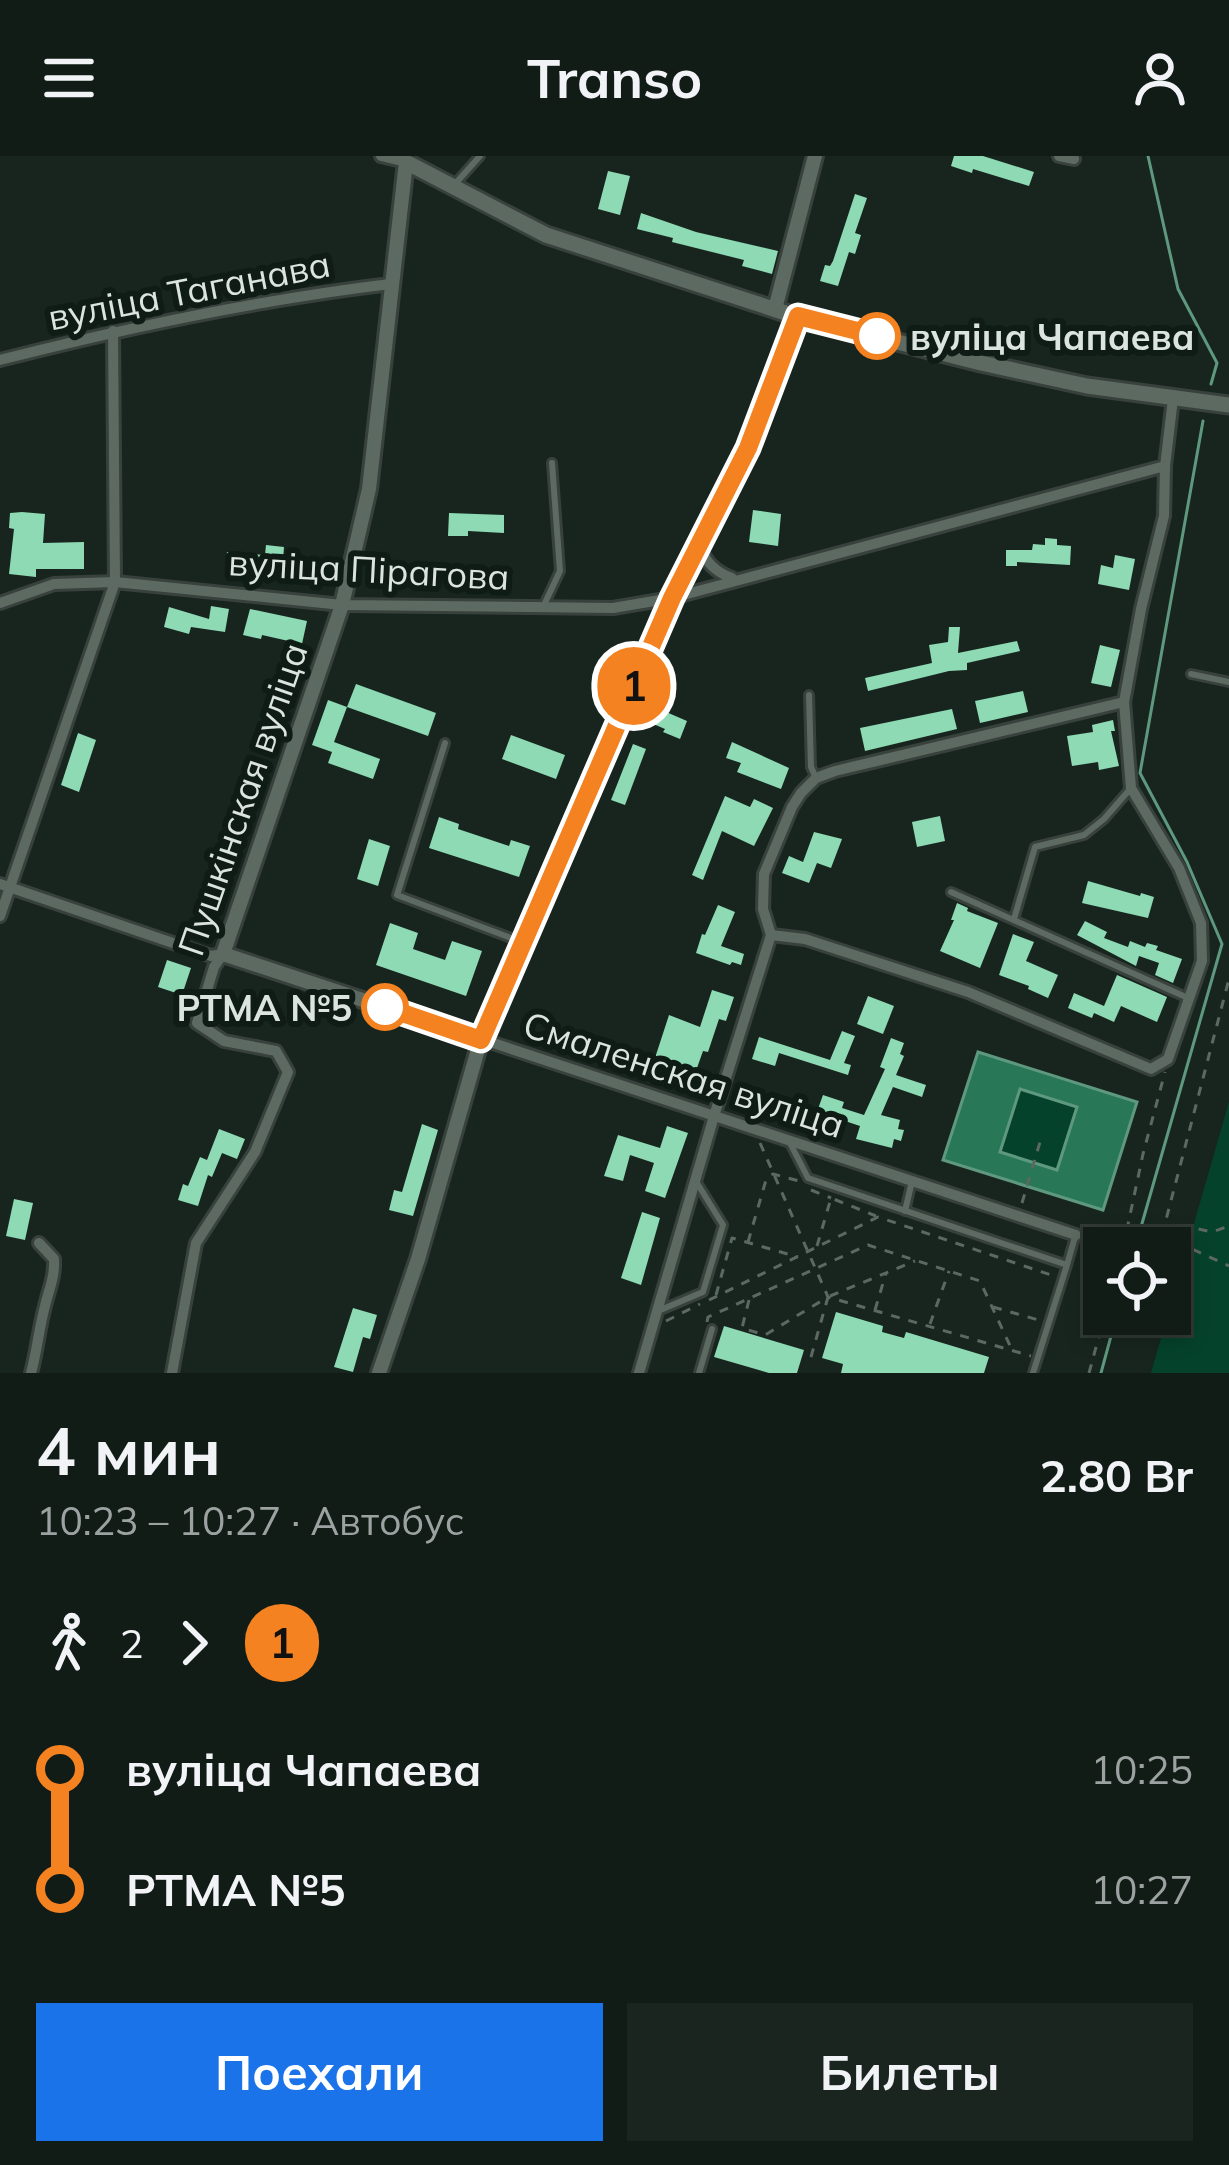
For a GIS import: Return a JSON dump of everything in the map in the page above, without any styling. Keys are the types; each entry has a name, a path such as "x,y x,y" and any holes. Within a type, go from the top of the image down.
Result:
{"main road":[{"path":"404,159 546,236 798,316 1087,386 1229,405"}],"street":[{"path":"381,156 404,159"},
{"path":"775,309 815,156"},
{"path":"1058,156 1074,159"},
{"name":"Пушкінская вуліца","path":"172,1373 196,1243 254,1152 288,1072 276,1051 224,1042 197,1023 342,604 369,489 404,159"},
{"name":"вуліца Таганава","path":"0,360 113,331 313,293 390,284"},
{"path":"380,1373 481,1040 672,598 748,448 798,316"},
{"path":"0,916 5,886 115,582 113,331"},
{"path":"770,935 805,939 968,992 1151,1069 1168,1059 1202,961 1201,923 1178,868 1131,788 1124,702 1164,516 1173,399"},
{"name":"вуліца Пірагова","path":"0,603 54,584 115,582 342,604 613,608 672,598 1165,466"},
{"path":"699,545 710,566 735,579"},
{"path":"639,1373 660,1317 695,1180 770,935 763,908 764,874 792,807 816,778 835,771 1124,702"},
{"name":"Смаленская вуліца","path":"5,886 211,956 223,953 792,1145 1076,1235"},
{"path":"31,1373 55,1275 54,1259 40,1243"}],"lane":[{"path":"453,187 480,156"},
{"path":"543,607 560,571 552,463"},
{"path":"1191,674 1229,682"},
{"path":"809,695 811,767 816,778"},
{"path":"445,743 397,895 523,942"},
{"path":"1014,919 1035,847 1084,835 1131,788"},
{"path":"951,892 1190,999"},
{"path":"792,1145 808,1178 1067,1265"},
{"path":"660,1317 703,1292 722,1225 695,1180"},
{"path":"904,1210 912,1181"},
{"path":"1033,1373 1076,1235"},
{"path":"699,1373 712,1328"}],"path":[{"path":"1164,1227 1229,979"},
{"path":"1127,1226 1168,1059"},
{"path":"792,1145 758,1138 828,1297 809,1364"},
{"path":"1025,1193 1040,1142"},
{"path":"773,1174 878,1217 1058,1277 1057,1281"},
{"path":"748,1242 766,1180 773,1174"},
{"path":"816,1247 832,1198"},
{"path":"660,1317 715,1297 878,1217"},
{"path":"1191,1227 1212,1232 1229,1226"},
{"path":"1076,1235 1132,1227"},
{"path":"715,1297 732,1238 798,1257"},
{"path":"703,1336 708,1317 868,1244 980,1281 1012,1351"},
{"path":"1191,1248 1229,1266"},
{"path":"750,1298 742,1328 765,1335 828,1297 917,1261"},
{"path":"930,1325 949,1271"},
{"path":"875,1310 886,1272"},
{"path":"828,1297 1038,1356"},
{"path":"992,1306 1044,1322"},
{"path":"1089,1373 1099,1335"}],"shaded area":[{"path":"978,1052 1137,1102 1103,1210 943,1160","holes":["1020,1089 1077,1107 1057,1170 1000,1152"]},
{"path":"1020,1089 1077,1107 1057,1170 1000,1152"},
{"path":"1229,1102 1229,1373 1151,1373 1162,1335 1191,1335 1191,1234"}],"building":[{"path":"954,156 983,156 1034,172 1029,186 951,166"},
{"path":"608,171 630,176 620,215 598,209"},
{"path":"855,194 867,198 855,233 861,235 855,254 849,252 838,286 820,281 825,265 833,261"},
{"path":"641,213 696,232 778,251 772,274 742,266 744,260 637,229"},
{"path":"753,510 781,514 778,546 749,542"},
{"path":"10,513 45,514 43,543 84,542 84,569 36,569 36,577 9,574 14,529 9,528"},
{"path":"449,513 504,515 504,533 468,531 468,536 448,536"},
{"path":"1045,538 1071,546 1070,565 1017,562 1017,566 1006,566 1006,550 1032,550 1033,544 1045,545"},
{"path":"266,545 284,547 282,573 248,570 247,579 225,577 227,552 265,555"},
{"path":"1115,555 1135,559 1129,590 1098,584 1101,565 1113,568"},
{"path":"211,606 229,609 225,632 191,627 189,634 164,627 169,607 209,619"},
{"path":"250,609 307,621 302,644 243,635"},
{"path":"949,627 960,627 958,653 1017,641 1020,651 967,663 967,670 868,691 865,678 932,663 929,645 948,642"},
{"path":"1100,645 1120,650 1111,687 1091,683"},
{"path":"356,684 436,713 428,736 347,707"},
{"path":"1023,691 1028,712 980,723 975,701"},
{"path":"328,700 347,707 334,742 380,759 373,779 328,763 332,752 312,745"},
{"path":"643,702 687,721 680,739 637,717"},
{"path":"952,709 957,729 865,751 860,728"},
{"path":"1113,720 1119,766 1099,770 1098,762 1072,766 1067,736 1093,732 1092,725"},
{"path":"78,733 96,740 79,792 61,785"},
{"path":"511,735 565,755 556,779 502,759"},
{"path":"732,742 789,768 781,789 737,772 741,763 726,758"},
{"path":"633,744 646,749 625,805 611,800"},
{"path":"725,796 750,807 754,799 773,808 754,846 722,831 703,880 692,875"},
{"path":"940,816 945,841 917,847 912,822"},
{"path":"439,817 459,824 458,829 509,846 511,840 530,846 519,877 429,848"},
{"path":"814,832 842,839 831,868 817,863 809,883 782,873 789,856 803,862"},
{"path":"369,839 390,846 378,886 357,879"},
{"path":"1088,881 1154,897 1148,918 1082,903"},
{"path":"957,903 998,923 980,968 940,951"},
{"path":"718,905 735,912 721,946 744,954 741,965 696,953"},
{"path":"1085,921 1107,932 1104,938 1128,947 1130,941 1145,947 1147,943 1182,959 1173,983 1155,975 1159,963 1139,956 1136,966 1077,935"},
{"path":"390,923 418,933 413,949 445,960 452,941 482,951 466,996 376,965"},
{"path":"1013,934 1034,942 1026,961 1058,975 1048,998 999,975"},
{"path":"167,960 191,968 182,995 158,987"},
{"path":"1117,975 1167,997 1157,1022 1121,1006 1114,1022 1068,1008 1074,993 1104,1006"},
{"path":"712,990 734,997 726,1021 719,1019 692,1082 671,1075 673,1067 654,1061 669,1015 700,1027"},
{"path":"868,996 894,1006 883,1034 857,1024"},
{"path":"842,1031 855,1036 844,1063 851,1065 848,1075 779,1053 775,1066 752,1059 759,1037 830,1060"},
{"path":"891,1038 904,1043 896,1075 926,1085 922,1097 893,1087 881,1115 900,1120 901,1141 894,1139 892,1148 856,1139 860,1126 839,1119 836,1127 814,1120 823,1095 864,1115 885,1069 880,1067"},
{"path":"422,1124 438,1130 413,1216 389,1210 394,1190 402,1192"},
{"path":"667,1126 688,1133 665,1198 645,1191 654,1163 630,1155 623,1181 604,1176 618,1135 660,1148"},
{"path":"219,1129 245,1139 237,1159 222,1153 212,1177 208,1175 198,1206 178,1200 200,1157 207,1160"},
{"path":"14,1199 33,1203 25,1240 6,1236"},
{"path":"642,1212 660,1218 641,1285 621,1278"},
{"path":"353,1308 377,1315 370,1339 363,1337 353,1372 334,1367"},
{"path":"836,1312 883,1326 882,1332 904,1338 906,1332 989,1357 984,1373 841,1373 843,1364 822,1358"},
{"path":"724,1326 804,1350 797,1373 769,1373 714,1357"}],"waterway":[{"path":"1148,156 1178,289 1217,363 1211,384"},
{"path":"1141,1227 1222,944 1187,862 1140,773 1203,421"},
{"path":"1101,1373 1111,1335"}],"bus line":[{"name":"1","path":"385,1007 481,1040 672,598 748,448 798,316 877,336"}],"place":[{"name":"вуліца Чапаева","path":"877,336"},
{"name":"РТМА №5","path":"385,1007"}]}
